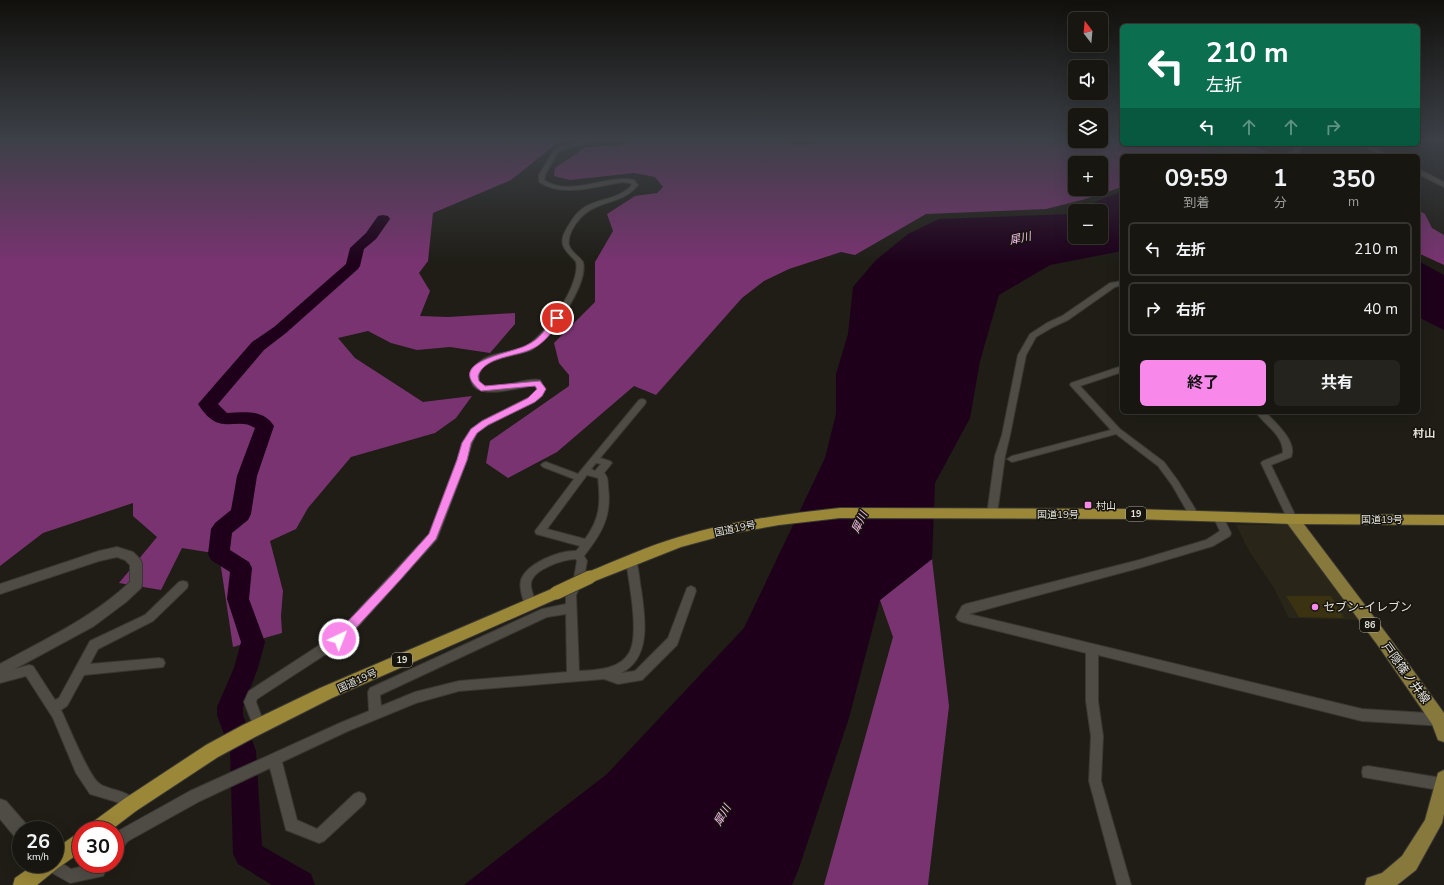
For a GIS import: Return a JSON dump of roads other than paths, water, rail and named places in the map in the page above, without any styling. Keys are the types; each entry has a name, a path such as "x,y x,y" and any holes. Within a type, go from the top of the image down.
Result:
{"highway":[{"name":"国道19号","path":"108,821 212,751 326,694 590,577 679,542 729,529 779,520 840,513 1194,515 1292,519 1444,520"},
{"path":"22,885 38,873"}],"main road":[{"name":"戸隠篠ノ井線","path":"1292,519 1384,642 1442,725"},
{"path":"1374,885 1387,881 1409,863 1433,823 1443,783"}],"street":[{"path":"541,180 549,186 565,188 621,180"},
{"path":"254,729 250,702 253,695 339,639 433,536 467,443 474,431 485,423 532,400 539,394 541,389 537,382 489,389 479,386 475,382 475,371 482,364 495,358 529,348 541,340 550,329 570,295 577,279 580,267 578,261 567,249 566,245 568,230 579,215 586,210 596,204 626,193 632,189 635,184 632,180"},
{"path":"986,514 1006,435 1022,355 1033,336 1065,318 1113,285 1120,283"},
{"path":"1120,370 1074,385 1117,431 1161,464 1175,483 1194,515"},
{"path":"587,544 540,531 594,459 642,402"},
{"path":"1262,414 1285,440 1288,450 1288,455 1266,463 1292,519"},
{"path":"1012,459 1117,431"},
{"path":"594,459 607,463 598,474"},
{"path":"546,465 583,474 598,474 602,476 605,495 603,520 579,555"},
{"path":"1218,516 1226,533 1209,543 1139,564 966,609 962,617 1362,716 1442,725"},
{"path":"0,590 99,556 117,552 129,556 136,563 136,584 114,605 93,619 0,671"},
{"path":"530,604 526,581 530,573 560,557 572,554 579,555"},
{"path":"573,677 571,595 579,578 582,561 579,555"},
{"path":"124,835 149,820 195,796 415,698 459,686 604,674 618,669 634,656 638,645 638,610 631,561"},
{"path":"53,708 63,702 94,645 149,618 183,585"},
{"path":"604,674 618,679 638,676 673,641 691,591"},
{"path":"375,715 374,692 546,612 572,608"},
{"path":"1092,648 1092,701 1097,736 1095,781 1124,885"},
{"path":"81,670 159,663"},
{"path":"0,678 29,670 53,708 82,768 95,789 121,797 130,805"},
{"path":"275,760 292,825 319,836 359,799"},
{"path":"1368,772 1443,783"},
{"path":"0,807 12,821"},
{"path":"64,872 70,876 84,873"}],"water":[{"name":"犀川","path":"1120,192 1120,251 1050,265 999,295 980,361 970,418 935,483 932,559 880,600 849,718 792,885 464,885 607,774 744,628 825,458 836,414 836,374 848,334 853,287 876,260 908,234 939,219 1068,214 1068,244 1108,244 1108,204 1092,204"},
{"path":"1420,262 1444,275 1444,330 1420,318"}],"waterway":[{"path":"300,885 248,854 243,751 230,715 230,707 246,668 253,642 238,599 241,568 219,554 222,529 241,514 247,476 265,426 253,418 223,419 207,404 258,346 280,330 353,266 357,248 371,236 383,219"}],"place":[{"name":"村山","path":"1088,505"},
{"name":"セブン-イレブン","path":"1315,607"}],"district":[{"name":"村山","path":"1424,433"}]}
